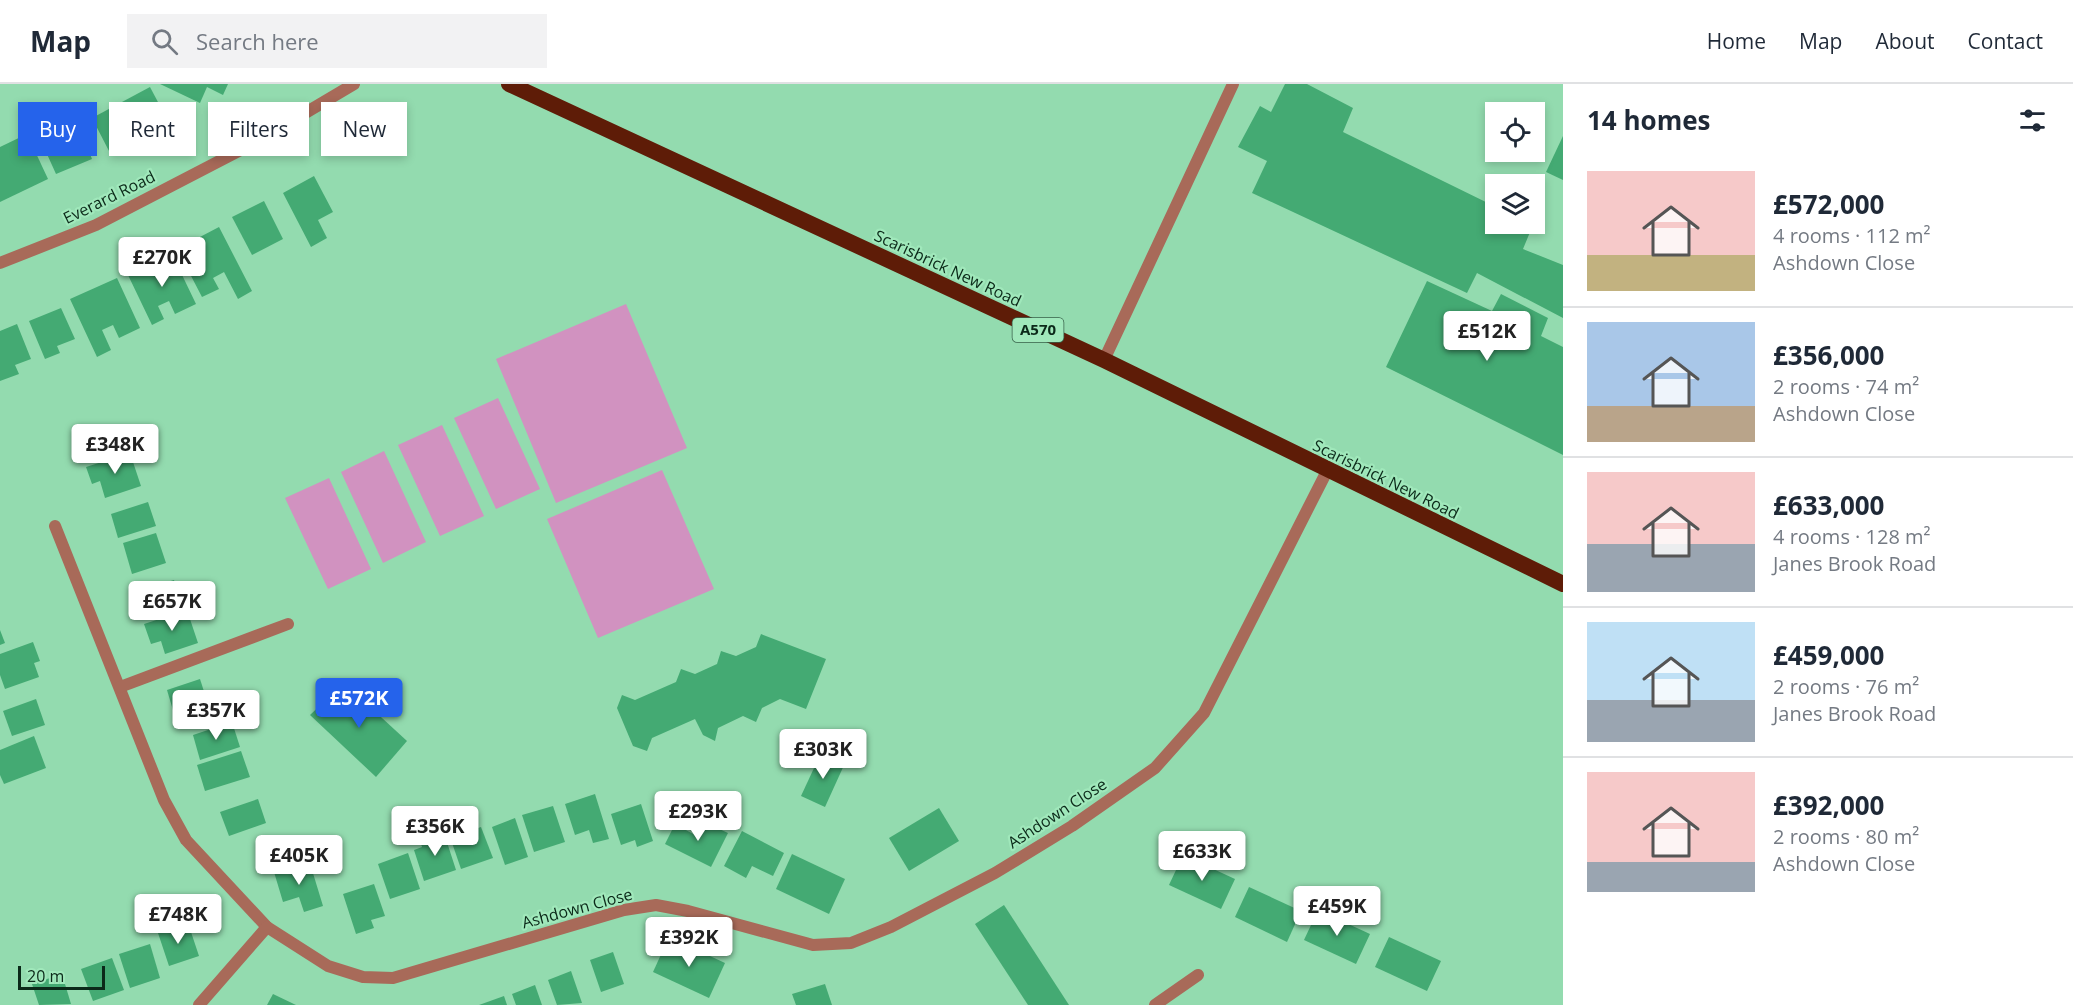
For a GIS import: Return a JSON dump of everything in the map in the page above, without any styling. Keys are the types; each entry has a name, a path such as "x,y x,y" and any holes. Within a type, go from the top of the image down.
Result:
{"highway":[{"name":"Scarisbrick New Road","path":"509,84 1104,360 1327,471 1563,584"}],"street":[{"name":"Everard Road","path":"0,263 96,225 258,141 354,84"},
{"path":"1104,360 1233,84"},
{"name":"Ashdown Close","path":"56,526 164,800 186,840 267,927 328,966 363,977 393,978 624,910 656,906 688,911 813,945 851,943 891,927 1005,867 1072,826 1155,768 1204,713 1327,471"},
{"path":"120,687 288,624"},
{"path":"199,1005 267,927"},
{"path":"1155,1005 1198,975"}],"shaded area":[{"path":"626,304 687,448 556,503 496,359"},
{"path":"498,398 540,489 496,509 454,418"},
{"path":"442,425 484,516 440,536 398,445"},
{"path":"384,451 426,542 383,563 341,472"},
{"path":"662,470 714,589 598,638 547,519"},
{"path":"329,478 371,569 328,589 285,498"}],"building":[{"path":"160,84 228,84 223,95 207,87 200,103"},
{"path":"1285,84 1307,84 1353,108 1343,132 1485,202 1485,234 1529,234 1523,249 1563,265 1563,318 1477,273 1467,293 1252,193 1267,161 1238,147 1260,106 1271,112"},
{"path":"150,87 158,102 122,102"},
{"path":"109,109 109,151 97,128 97,115"},
{"path":"1563,136 1563,180 1546,172"},
{"path":"18,138 18,156 37,156 48,179 0,202 0,147"},
{"path":"48,156 91,156 92,159 56,174"},
{"path":"314,176 333,212 318,220 327,238 311,247 283,193"},
{"path":"264,201 283,239 252,255 232,217"},
{"path":"219,227 252,291 238,299 224,272 213,278 219,289 202,297 177,249"},
{"path":"172,254 196,304 175,314 169,301 158,306 164,319 152,325 128,275"},
{"path":"117,278 140,328 119,338 113,325 102,330 111,350 97,357 70,299"},
{"path":"1427,281 1492,311 1501,294 1548,318 1541,336 1563,347 1563,455 1386,367"},
{"path":"61,308 75,339 57,346 60,353 45,359 29,321"},
{"path":"17,324 31,359 15,365 19,374 0,381 0,331"},
{"path":"130,453 141,486 105,498 100,481 92,484 86,467"},
{"path":"148,502 156,526 118,538 111,514"},
{"path":"156,533 166,563 132,574 123,543"},
{"path":"174,580 181,604 142,615 136,592"},
{"path":"187,610 198,643 165,654 161,641 151,644 144,624"},
{"path":"0,630 5,643 0,645"},
{"path":"761,634 826,659 806,709 780,699 762,708 756,722 743,716 718,728 715,741 703,735 695,719 652,738 647,751 633,746 617,708 622,695 635,700 676,682 681,669 695,674 717,664 721,651 736,656 756,647"},
{"path":"33,642 40,661 34,663 39,677 5,689 0,675 0,654"},
{"path":"200,679 209,707 175,717 167,690"},
{"path":"344,683 407,741 376,777 310,715"},
{"path":"36,699 45,725 12,736 3,711"},
{"path":"232,722 240,747 200,760 193,735"},
{"path":"34,736 46,768 4,784 0,775 0,750"},
{"path":"241,751 250,777 205,791 197,765"},
{"path":"821,753 845,763 825,807 801,796"},
{"path":"595,794 609,839 593,843 589,830 575,835 565,804"},
{"path":"258,799 266,823 229,836 220,812"},
{"path":"641,804 653,841 637,847 635,840 621,845 611,814"},
{"path":"553,806 565,842 534,852 522,815"},
{"path":"939,808 959,841 909,871 889,838"},
{"path":"515,818 528,857 505,865 492,827"},
{"path":"702,821 728,833 711,867 665,844 675,824 695,835"},
{"path":"481,827 493,858 461,869 450,837"},
{"path":"742,831 784,853 773,876 752,866 746,878 724,866"},
{"path":"444,833 456,870 424,881 414,850 422,847 420,841"},
{"path":"408,853 420,889 390,899 378,864"},
{"path":"792,854 845,879 829,914 776,889"},
{"path":"1183,855 1235,879 1221,909 1169,885"},
{"path":"309,860 323,906 304,912 299,897 283,902 274,872"},
{"path":"374,884 385,916 371,920 374,928 356,934 343,894"},
{"path":"1249,887 1301,911 1287,942 1235,917"},
{"path":"1004,905 1069,1005 1028,1005 975,924"},
{"path":"1318,910 1370,934 1356,964 1304,940"},
{"path":"188,923 199,956 169,966 158,933"},
{"path":"669,937 725,963 709,998 653,972"},
{"path":"1389,937 1441,961 1427,991 1375,967"},
{"path":"150,944 160,978 130,988 119,954"},
{"path":"613,952 624,984 601,992 590,960"},
{"path":"112,958 124,990 93,1001 81,969"},
{"path":"571,971 582,1003 557,1005 548,980"},
{"path":"62,974 71,1004 39,1005 32,984"},
{"path":"825,984 832,1005 796,1005 792,994"},
{"path":"535,985 542,1005 516,1005 512,994"},
{"path":"273,994 296,1005 267,1005"},
{"path":"504,996 507,1005 479,1005"}]}
